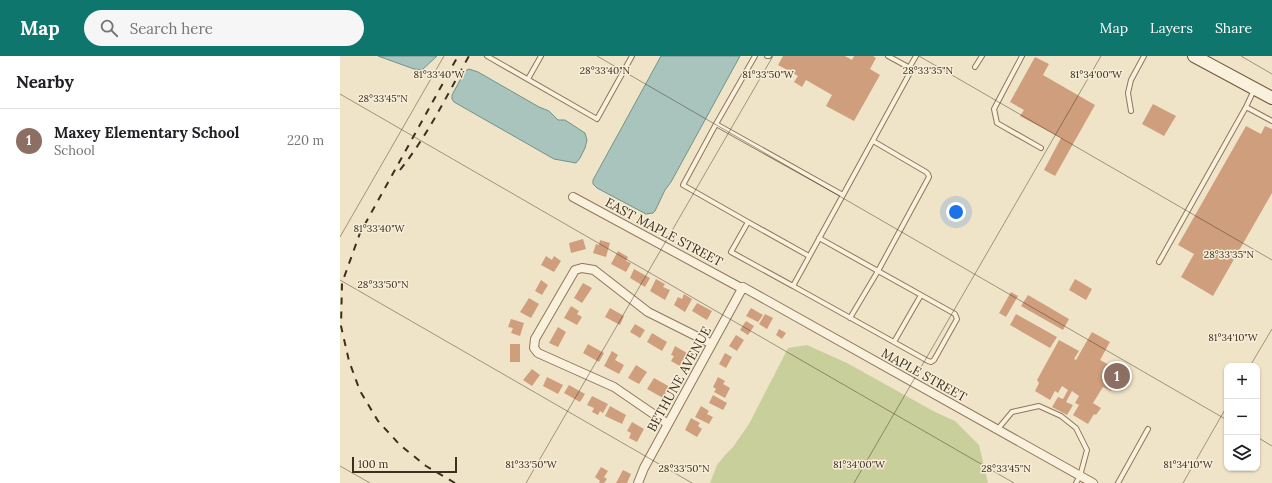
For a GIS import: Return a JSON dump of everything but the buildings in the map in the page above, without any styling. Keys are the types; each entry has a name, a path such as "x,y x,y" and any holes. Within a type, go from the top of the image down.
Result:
{"street":[{"path":"1194,56 1272,98"},
{"name":"EAST MAPLE STREET","path":"573,198 743,288"},
{"path":"668,424 614,387 538,353 534,348 535,339 575,270 582,268 594,270 648,312 712,344"},
{"name":"BETHUNE AVENUE","path":"638,483 644,468 743,288"},
{"name":"MAPLE STREET","path":"743,288 997,430 1078,479 1093,483"}],"lane":[{"path":"487,56 597,119 632,56"},
{"path":"528,79 541,56"},
{"path":"755,56 683,185 809,256"},
{"path":"793,286 912,70 888,56"},
{"path":"909,68 916,56"},
{"path":"975,67 982,56"},
{"path":"1022,56 994,108 996,123 1041,148"},
{"path":"1131,111 1128,93 1131,80 1144,56"},
{"path":"1160,262 1255,89"},
{"path":"1246,107 1272,122"},
{"path":"716,124 843,195"},
{"path":"850,318 878,271 928,177 928,174 873,141"},
{"path":"748,222 732,252 928,361 931,362 934,360 957,319 955,314 820,238"},
{"path":"894,342 921,295"},
{"path":"997,430 1012,412 1032,407 1039,406 1061,416 1076,428 1087,450 1078,479"},
{"path":"1118,483 1148,429"}],"green space":[{"path":"807,345 847,363 935,412 955,421 979,445 988,483 710,483 717,465 733,447 749,424 788,348"}],"water":[{"path":"378,56 437,56 422,70 414,69"},
{"path":"661,56 740,56 671,182 665,190 655,211 653,213 646,214 597,188 593,184 593,180"},
{"path":"469,69 478,72 539,107 549,111 558,120 565,120 585,133 587,140 585,148 576,163 554,159 454,102 452,95 465,71"}],"railway":[{"path":"455,483 426,466 400,445 378,421 360,391 349,361 341,326 342,283 360,233 458,56"},
{"path":"400,170 420,143 469,56"}],"place":[{"name":"Maxey Elementary School","path":"1117,376"}]}
